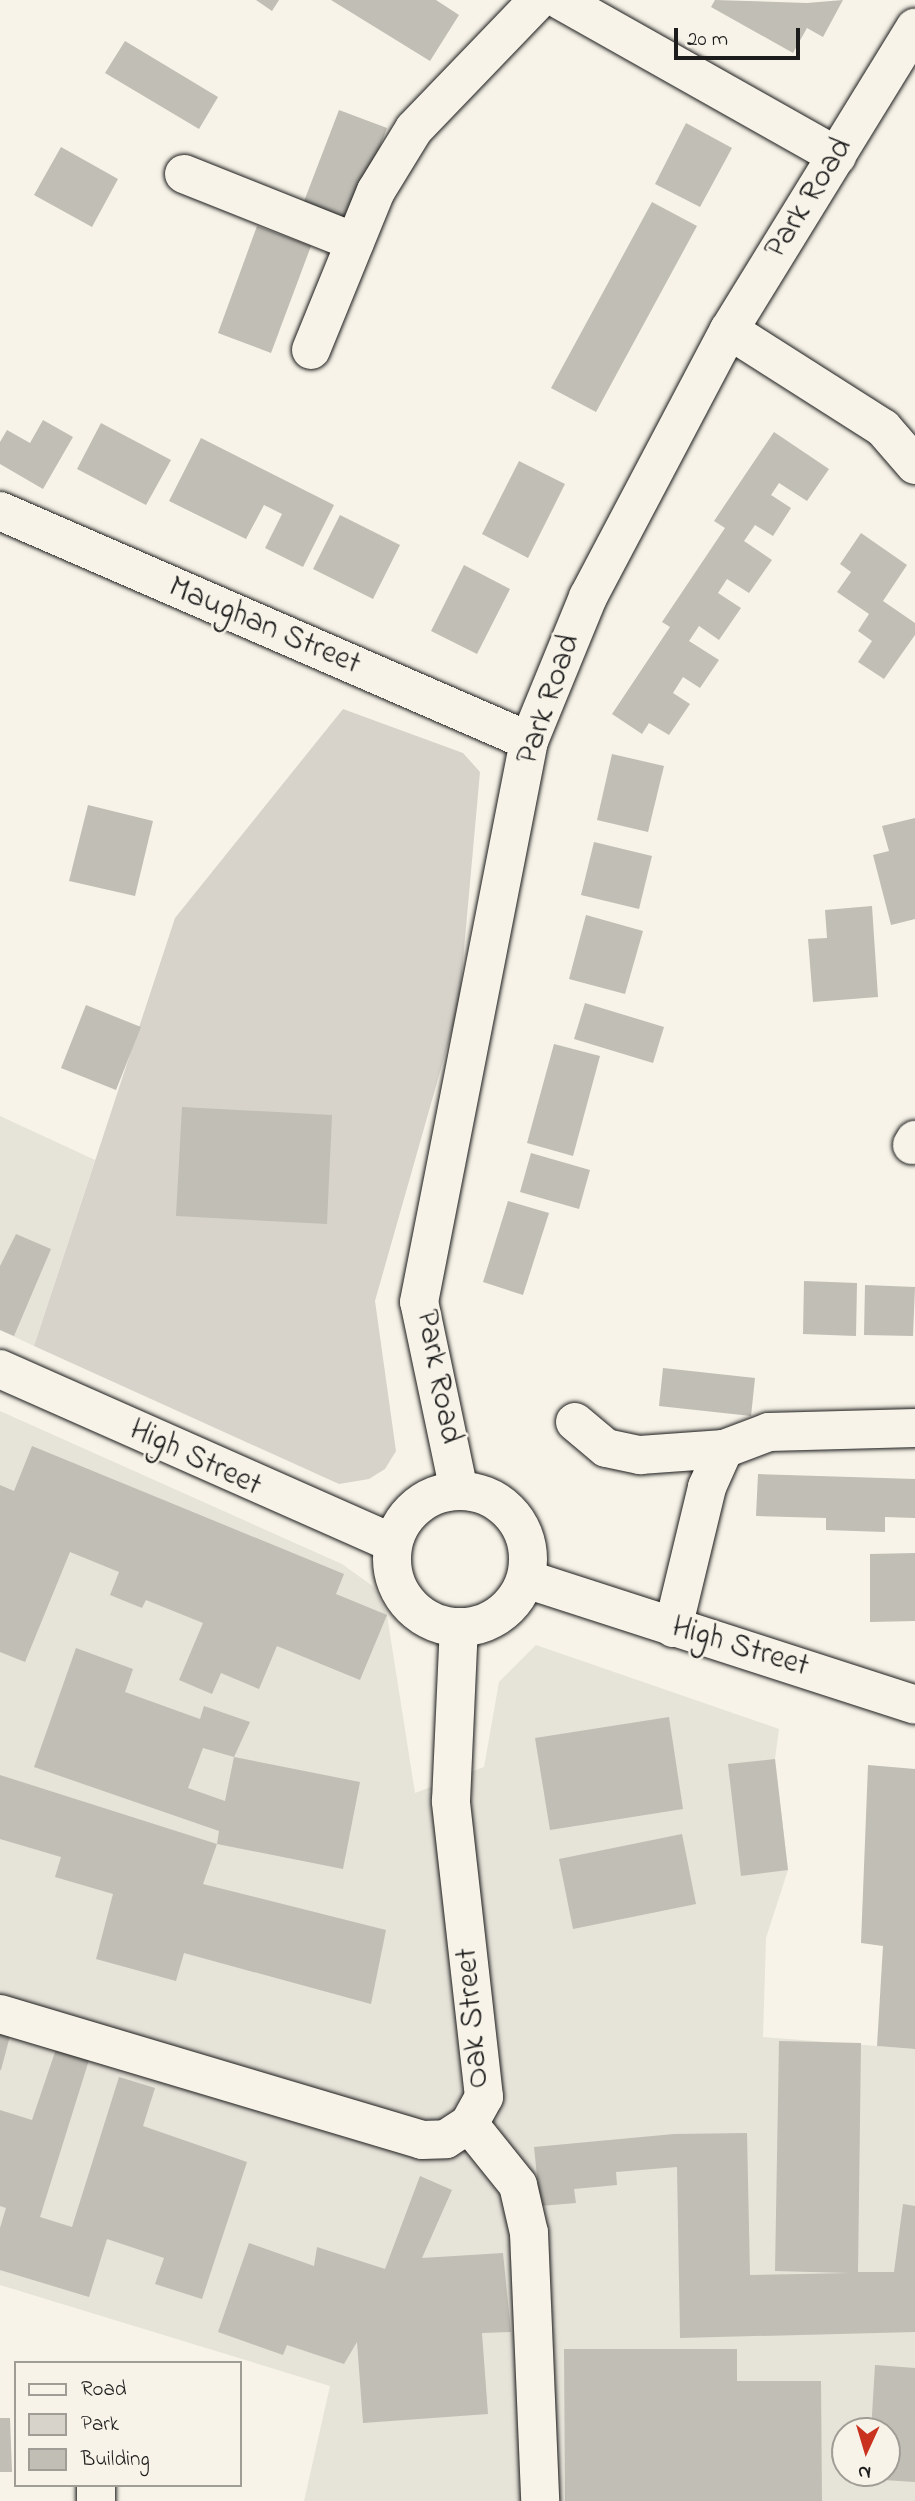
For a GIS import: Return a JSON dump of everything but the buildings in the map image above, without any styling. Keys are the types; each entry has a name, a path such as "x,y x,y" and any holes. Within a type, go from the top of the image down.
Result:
{"street":[{"path":"311,351 376,191 414,129 538,0"},
{"path":"560,0 837,156"},
{"name":"Park Road","path":"459,1491 419,1303 529,741 588,597 729,330 915,28"},
{"path":"184,174 355,242"},
{"path":"729,330 883,428 915,465"},
{"name":"Maughan Street","path":"0,511 529,741"},
{"name":"High Street","path":"0,1368 392,1543"},
{"path":"575,1423 607,1448 640,1455 724,1449 769,1432 915,1428"},
{"path":"673,1628 707,1487 724,1449"},
{"path":"459,1491 480,1493 514,1518 525,1536 526,1578 500,1614 459,1628 419,1614 404,1599 394,1580 392,1543 412,1509 426,1499 459,1491"},
{"name":"High Street","path":"526,1578 915,1705"},
{"name":"Oak Street","path":"0,2014 422,2140 446,2139 469,2124 484,2097 451,1801 459,1628"},
{"path":"469,2124 518,2185 528,2233 540,2501"}],"shaded area":[{"path":"0,1116 95,1160 34,1346 0,1330"},
{"path":"0,1411 342,1564 374,1587 387,1615 415,1793 484,1767 499,1682 536,1645 779,1729 775,1759 788,1870 766,1938 763,2037 915,2049 915,2501 304,2501 330,2386 0,2285"}],"green space":[{"path":"343,709 463,753 480,772 459,1005 375,1301 396,1451 385,1469 369,1479 339,1484 34,1346 175,918"}]}
